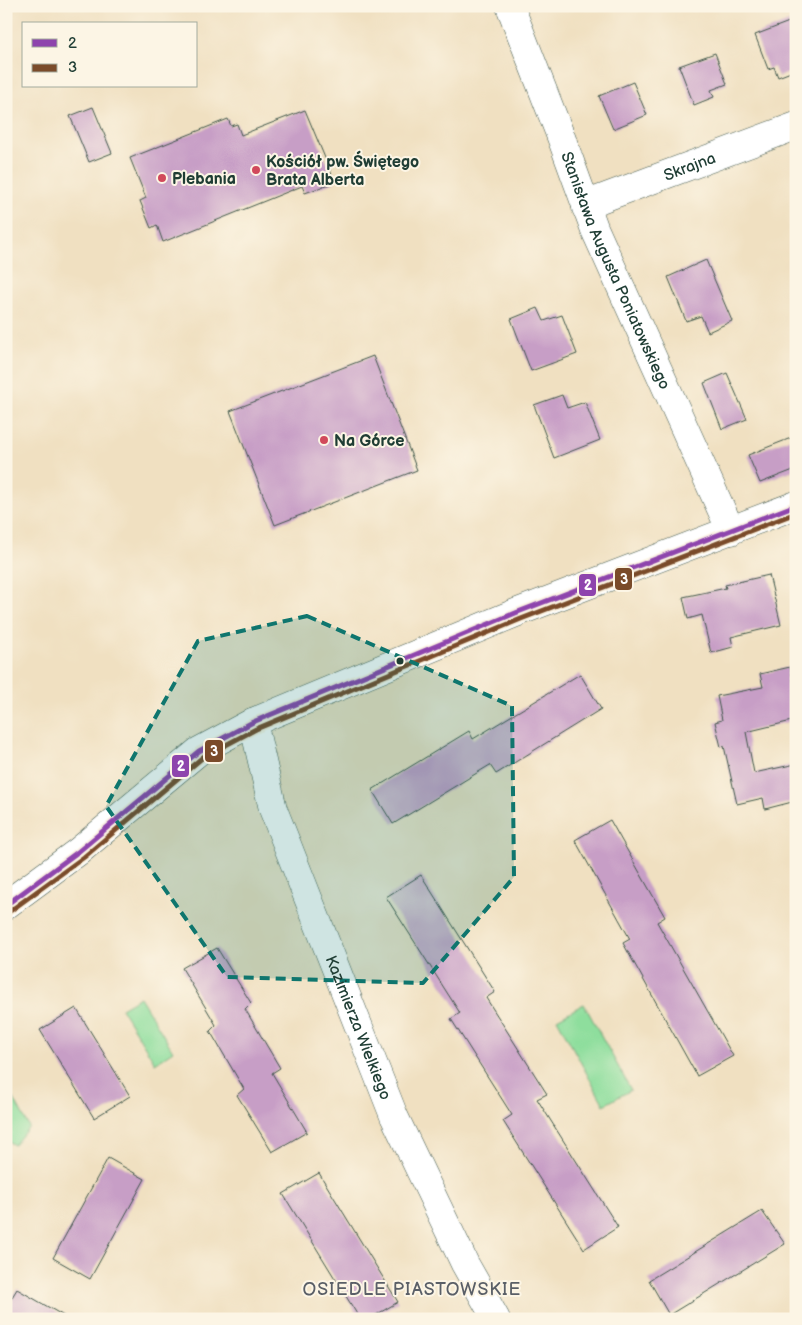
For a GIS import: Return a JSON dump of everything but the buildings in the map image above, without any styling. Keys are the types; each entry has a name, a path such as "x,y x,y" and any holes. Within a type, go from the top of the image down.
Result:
{"street":[{"name":"Stanisława Augusta Poniatowskiego","path":"510,6 561,137 586,208 731,531"},
{"name":"Skrajna","path":"586,208 598,200 796,126"},
{"path":"6,905 79,851 200,751 254,722 518,612 796,505"},
{"name":"Kazimierza Wielkiego","path":"254,722 273,808 394,1116 465,1264 496,1319"}],"highlighted area":[{"path":"307,616 512,706 514,877 423,983 227,977 106,806 198,641"}],"green space":[{"path":"140,997 173,1051 155,1063 121,1008"},
{"path":"584,1004 631,1090 604,1105 557,1019"},
{"path":"6,1084 29,1127 14,1145 6,1140"}],"transit line":[{"name":"2","path":"6,905 79,851 199,751 253,722 518,612 796,505"},
{"name":"3","path":"10,911 84,857 203,757 256,729 521,619 796,513"}],"place":[{"name":"Kościół pw. Świętego Brata Alberta","path":"256,170"},
{"name":"Plebania","path":"162,178"},
{"name":"Na Górce","path":"324,440"}],"district":[{"name":"OSIEDLE PIASTOWSKIE","path":"412,1289"}]}
